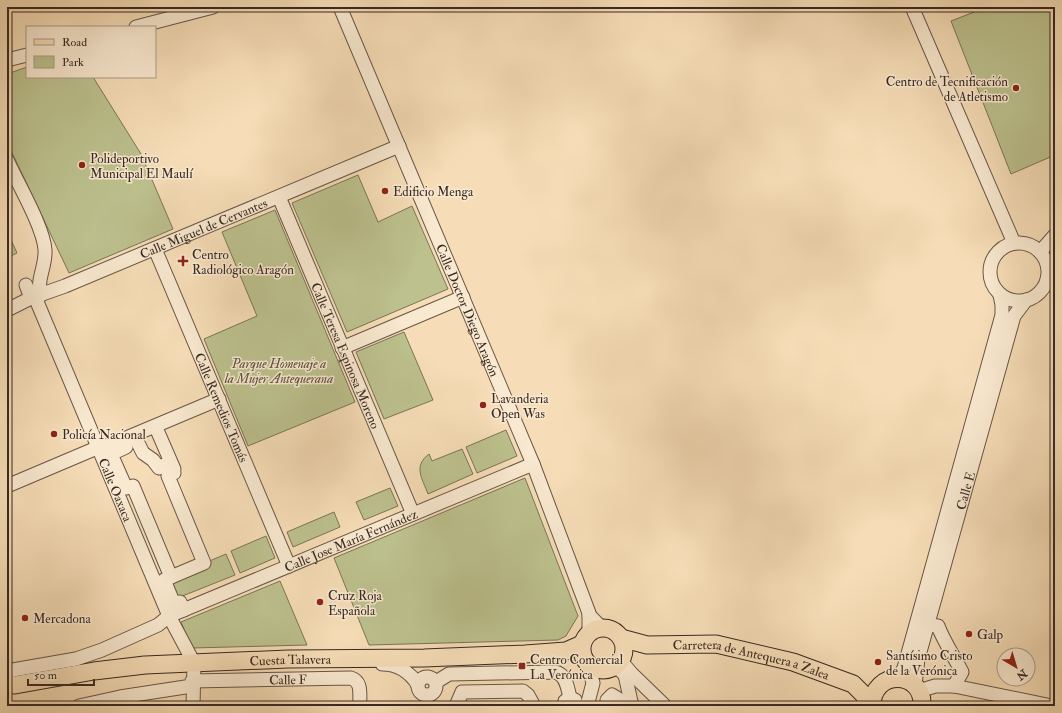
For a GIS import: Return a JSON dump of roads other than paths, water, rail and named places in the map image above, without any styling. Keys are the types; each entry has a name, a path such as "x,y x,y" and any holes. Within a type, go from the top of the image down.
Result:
{"main road":[{"path":"609,629 621,638 624,650 620,661 603,671 595,669 589,646 609,629"},
{"name":"Carretera de Antequera a Zalea","path":"621,638 647,645 716,644 793,662 853,684 882,683 890,679 898,678"},
{"name":"Carretera de Antequera a Zalea","path":"620,661 647,645"},
{"name":"Cuesta Talavera","path":"9,683 144,665 306,658 436,657 566,651 589,646"},
{"path":"898,678 910,681 919,694"},
{"path":"872,706 874,694 882,683"},
{"name":"Carretera de Antequera a Zalea","path":"853,684 872,706"}],"street":[{"path":"140,26 213,7"},
{"name":"Calle Doctor Diego Aragón","path":"340,7 533,464 590,615 589,646"},
{"path":"912,7 1014,244"},
{"path":"7,60 26,55"},
{"name":"Calle Miguel de Cervantes","path":"7,310 399,146"},
{"name":"Calle Oaxaca","path":"7,160 43,236 45,250 44,263 36,297 169,616 194,663"},
{"name":"Calle Teresa Espinosa Moreno","path":"279,197 413,514"},
{"path":"1040,252 1055,235"},
{"path":"1014,244 1026,244 1040,252 1048,266 1046,283 1036,296 1026,300 1011,300 1000,295 991,282 991,265 999,251 1014,244"},
{"name":"Calle Remedios Tomás","path":"155,249 289,566"},
{"path":"26,285 36,297"},
{"name":"Calle E","path":"898,678 904,668 1002,315 1000,295"},
{"path":"342,348 463,297"},
{"name":"Calle E","path":"919,694 918,659 1014,316 1026,300"},
{"path":"7,486 219,399"},
{"path":"171,577 133,486 126,488 111,454 158,432 182,501"},
{"path":"137,441 143,453 153,460 160,468 170,462 174,473 168,476 192,523 198,548 204,563 164,580 174,604 180,602 184,610"},
{"name":"Calle Jose María Fernández","path":"9,683 102,650 158,625 169,616 533,464"},
{"path":"928,625 938,626 944,641 951,650 962,672 954,686"},
{"path":"427,686 449,674 496,675 556,672 560,673 563,678 568,702 589,701 593,683 589,646"},
{"path":"433,706 427,686 419,671 421,666 426,661 436,657"},
{"path":"306,658 321,665 390,664 402,669 427,686"},
{"path":"616,703 624,675 620,661"},
{"path":"620,661 665,706"},
{"path":"193,706 192,684 194,663"},
{"name":"Calle F","path":"192,684 351,678 356,680 359,684 360,706"},
{"path":"79,706 120,701 192,684"},
{"path":"919,694 935,686 954,686 1052,706"},
{"path":"456,706 462,692 523,691 528,695 534,706"}],"place":[{"name":"Centro de Tecnificación de Atletismo","path":"1016,88"},
{"name":"Polideportivo Municipal El Maulí","path":"82,165"},
{"name":"Edificio Menga","path":"385,191"},
{"name":"Centro Radiológico Aragón","path":"183,261"},
{"name":"Lavanderia Open Was","path":"483,405"},
{"name":"Policía Nacional","path":"54,434"},
{"name":"Cruz Roja Española","path":"320,602"},
{"name":"Mercadona","path":"25,618"},
{"name":"Galp","path":"969,634"},
{"name":"Santísimo Cristo de la Verónica","path":"878,662"},
{"name":"Centro Comercial La Verónica","path":"522,666"}],"park label":[{"name":"Parque Homenaje a la Mujer Antequerana","path":"279,370"}]}
